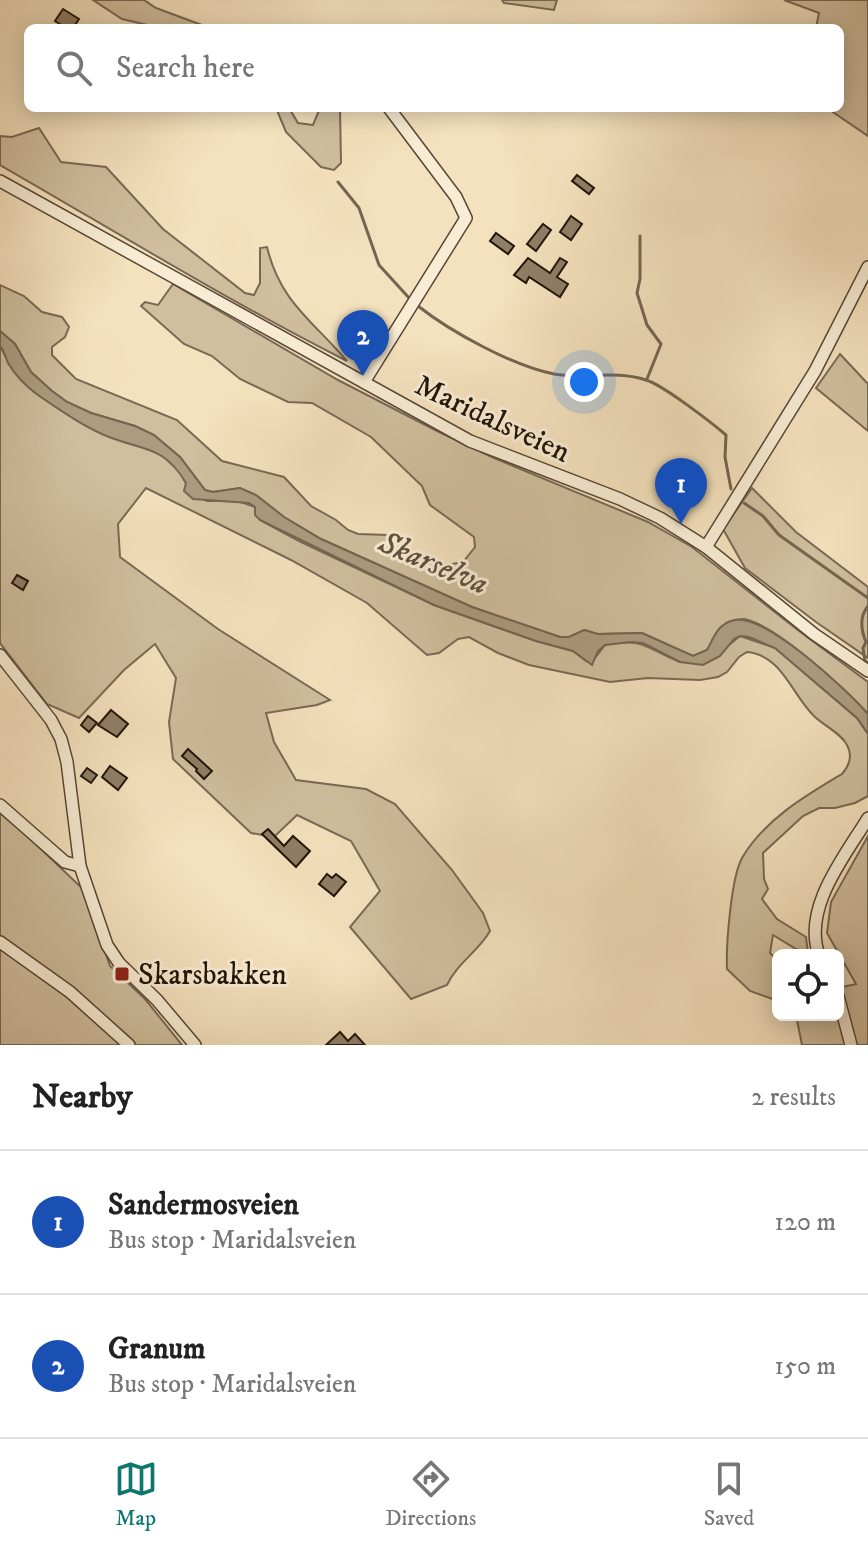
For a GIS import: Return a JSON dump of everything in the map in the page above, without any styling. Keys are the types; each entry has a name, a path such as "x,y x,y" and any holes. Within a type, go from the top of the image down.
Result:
{"street":[{"path":"364,382 466,218 456,197 392,112"},
{"name":"Maridalsveien","path":"0,181 481,446 648,511 706,547 814,634 868,671"},
{"path":"706,547 815,371 868,267"},
{"path":"0,655 45,712 61,739 66,754 80,866 96,917 115,958 157,1000 195,1045"},
{"path":"0,805 65,862 80,866"},
{"path":"818,949 815,928 821,903 868,818"},
{"path":"0,942 70,992 129,1045"},
{"path":"844,1019 851,1045"}],"shaded area":[{"path":"93,0 144,0 156,8 199,24 143,24 122,19"},
{"path":"502,0 557,0 554,10 504,3"},
{"path":"784,0 868,0 868,136 833,112 844,112 844,24 817,24 819,13"},
{"path":"278,112 291,112 298,123 313,125 318,112 340,112 341,163 334,170 321,167 286,132"},
{"path":"39,128 61,162 106,167 163,229 245,293 254,295 260,283 260,248 267,247 289,297 347,361 215,290 0,165 0,136 12,137"},
{"path":"173,284 338,380 437,431 648,522 692,547 868,682 868,714 791,645 758,624 744,619 726,623 707,650 693,656 642,633 597,634 585,630 569,637 560,637 472,607 321,539 284,517 256,495 240,488 213,492 205,490 180,457 154,435 91,413 52,391 31,372 15,344 0,331 0,285 24,296 42,312 62,317 69,327 65,337 52,347 52,355 76,379 177,420 222,461 284,477 311,506 348,530 358,534 388,535 418,556 447,565 463,562 475,547 474,537 430,505 422,486 371,437 312,403 288,402 240,379 212,356 184,344 141,306 145,302 158,305"},
{"path":"0,331 15,344 31,372 52,391 91,413 154,435 180,457 205,490 213,492 240,488 256,495 284,517 321,539 472,607 560,637 569,637 584,630 598,634 642,633 693,656 707,650 724,624 735,620 749,621 785,641 843,688 868,714 868,734 857,718 775,648 749,637 734,639 720,656 703,665 680,662 643,643 630,642 605,645 598,651 592,665 573,651 434,605 260,520 255,515 255,507 249,503 193,499 184,491 186,483 170,462 153,451 90,428 38,395 8,363 0,346"},
{"path":"0,346 13,370 34,392 108,436 159,452 180,472 186,489 207,501 238,501 255,507 260,520 434,605 573,651 586,661 595,658 605,645 629,642 680,662 724,649 740,636 775,648 857,718 868,734 868,796 835,808 819,808 803,816 763,853 764,879 768,889 762,899 777,919 806,937 808,949 796,949 773,935 770,953 772,999 750,991 727,969 730,912 742,858 774,821 800,800 842,774 850,757 844,741 814,716 769,660 747,652 718,677 610,682 529,665 469,637 458,639 439,653 427,655 367,603 291,560 146,488 118,524 120,557 218,629 330,700 266,713 274,742 296,780 366,789 395,804 452,870 483,913 490,931 447,985 411,999 350,927 380,891 351,841 297,815 274,837 251,833 173,759 169,722 176,678 155,644 124,670 79,718 47,704 0,643"},
{"path":"840,354 868,384 868,431 816,388"},
{"path":"752,488 796,532 868,587 868,658 745,568 723,529"},
{"path":"0,810 84,890 110,966 145,999 182,1045 0,1045"},
{"path":"868,836 868,1045 802,1045 797,1021 844,1021 844,987 856,984 844,963 844,949 836,949 827,933 831,902"}],"building":[{"path":"63,9 79,19 76,24 55,21"},
{"path":"577,175 594,188 589,194 572,181"},
{"path":"571,216 582,224 571,240 560,232"},
{"path":"543,224 551,230 536,251 527,244"},
{"path":"496,233 514,246 508,254 490,241"},
{"path":"528,258 550,273 560,258 567,262 557,277 568,284 560,297 529,277 526,283 514,275"},
{"path":"17,575 28,581 23,590 12,583"},
{"path":"111,710 128,724 117,737 98,725"},
{"path":"88,716 97,723 89,732 81,725"},
{"path":"188,749 212,771 204,779 182,756"},
{"path":"110,766 127,778 118,790 102,777"},
{"path":"87,768 97,775 91,783 81,776"},
{"path":"268,829 284,846 293,836 310,851 296,867 262,834"},
{"path":"327,874 332,878 336,874 346,882 334,896 319,884"},
{"path":"340,1032 348,1041 355,1034 365,1045 326,1045"}],"waterway":[{"path":"338,182 359,208 379,265 410,299"},
{"path":"640,236 637,293 647,325 661,344 647,379"},
{"path":"418,306 483,347 520,364 554,374 635,377 664,389 726,435 725,457 731,489"},
{"path":"744,503 763,516 779,535 868,598"},
{"path":"868,606 862,624 866,642 863,648 868,663"}],"place":[{"name":"Granum","path":"363,376"},
{"name":"Sandermosveien","path":"681,524"},
{"name":"Skarsbakken","path":"122,974"}],"water label":[{"name":"Skarselva","path":"434,562"}]}
